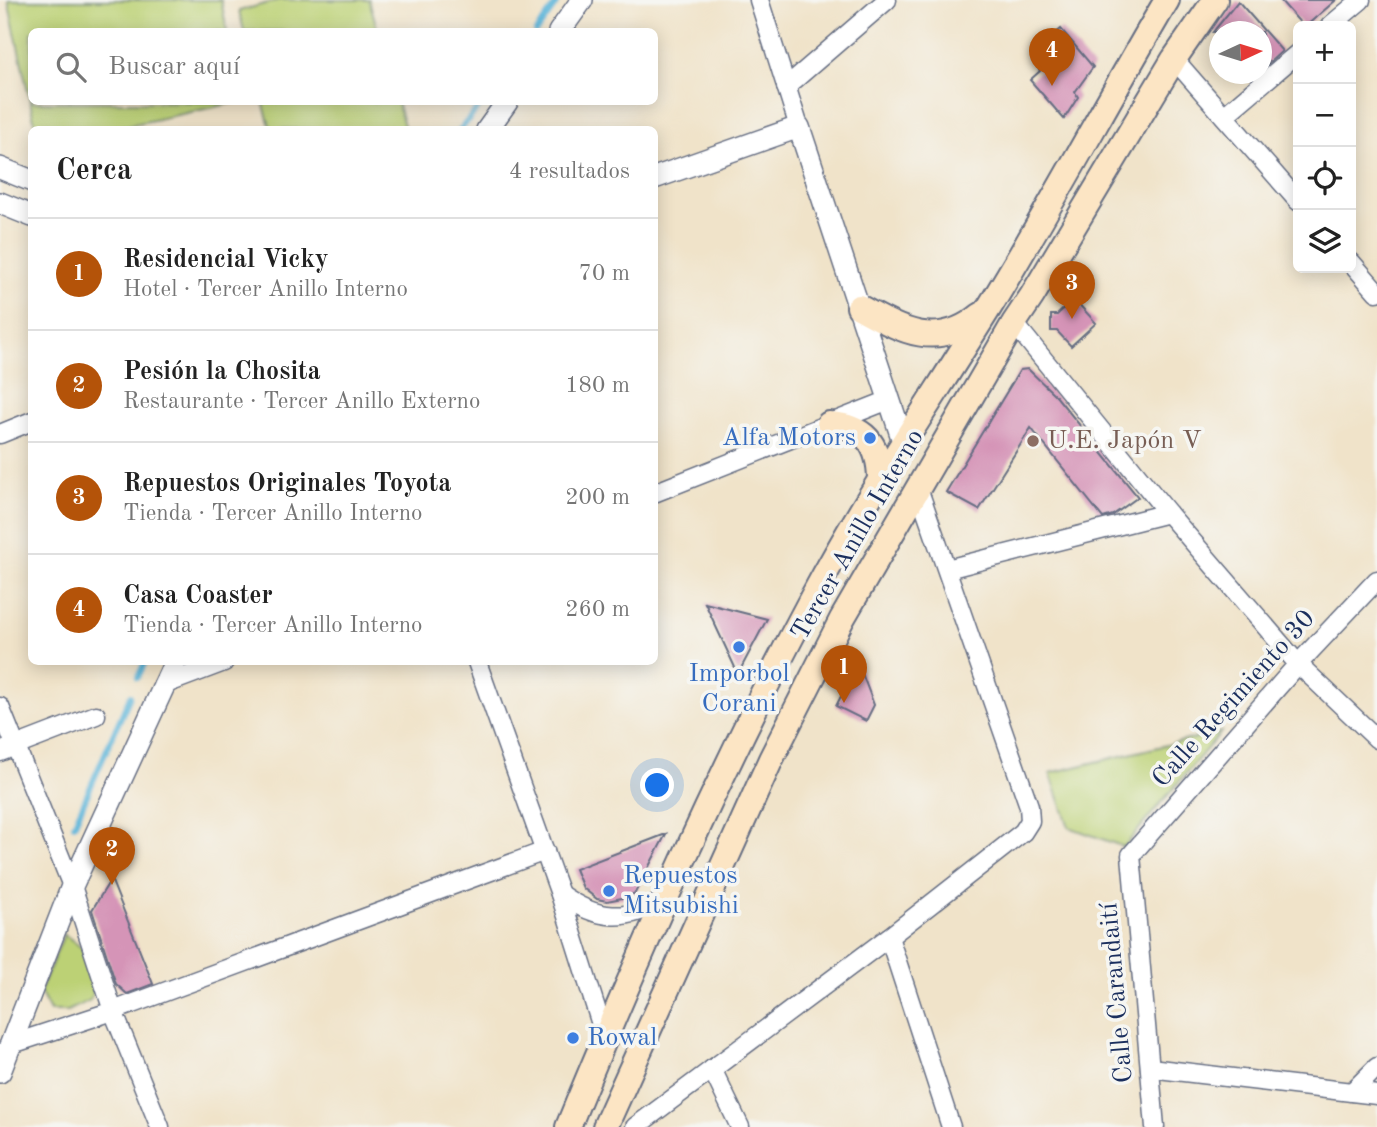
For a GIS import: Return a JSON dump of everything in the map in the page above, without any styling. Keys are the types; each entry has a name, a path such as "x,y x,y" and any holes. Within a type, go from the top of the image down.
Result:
{"main road":[{"name":"Tercer Anillo Interno","path":"568,1127 605,1037 740,736 814,593 880,478 987,310 1167,0"},
{"path":"1167,0 1163,26 1166,42 1174,59"},
{"name":"Tercer Anillo Interno","path":"625,1124 771,759 842,619 1014,323 1174,59 1216,0"},
{"path":"871,569 882,534 907,489 910,478 903,441 919,435 932,425 1007,320 1032,296"},
{"path":"859,307 893,326 917,335 943,335 967,327 987,310"},
{"path":"829,424 845,425 861,432 873,445 880,461 880,478"}],"street":[{"path":"562,28 582,0"},
{"path":"759,0 903,441"},
{"path":"786,87 887,0"},
{"path":"1336,21 1361,0"},
{"path":"1224,116 1293,57"},
{"path":"1174,59 1293,195"},
{"path":"490,126 506,105"},
{"path":"658,177 799,127"},
{"path":"0,168 28,179"},
{"path":"0,203 28,214"},
{"path":"1356,268 1377,292"},
{"path":"1014,323 1168,513 1298,664 1377,739"},
{"path":"658,491 889,400"},
{"path":"0,434 28,423"},
{"path":"625,1124 712,1069 1023,832 1030,821 1029,806 918,488"},
{"path":"947,569 1168,513"},
{"name":"Calle Regimiento 30","path":"1131,855 1298,664 1377,580"},
{"path":"0,1072 72,886 173,665"},
{"path":"163,685 215,665"},
{"path":"478,665 560,894 605,1037"},
{"path":"0,707 8,749 72,886 113,1011 160,1127"},
{"path":"8,749 96,715"},
{"path":"9,1045 113,1011 545,851"},
{"name":"Calle Carandaití","path":"1131,855 1155,1127"},
{"path":"560,894 579,908 602,915 625,916 648,909 668,897"},
{"path":"888,937 951,1127"},
{"path":"1352,1092 1377,1067"},
{"path":"1150,1068 1377,1095"},
{"path":"712,1069 740,1127"}],"green space":[{"path":"8,0 221,0 226,28 28,28 28,92"},
{"path":"279,0 369,0 377,28 243,28 239,11"},
{"path":"31,105 224,105 125,126 35,126"},
{"path":"264,105 398,105 404,126 270,126"},
{"path":"1221,732 1124,847 1069,827 1050,773"},
{"path":"64,934 82,948 96,986 90,1000 68,1011 50,1011 40,992"}],"building":[{"path":"1280,0 1336,0 1312,21 1299,21"},
{"path":"1238,1 1256,21 1222,21"},
{"path":"1061,29 1093,67 1075,92 1078,97 1064,119 1030,80 1040,71 1037,66 1045,59 1038,49"},
{"path":"1272,40 1282,51 1272,60"},
{"path":"1074,299 1096,323 1071,346 1057,331 1051,331 1051,315 1057,315"},
{"path":"1028,369 1056,396 1138,497 1113,515 1103,518 1031,428 979,510 946,492 1020,370"},
{"name":"Imporbol Corani","path":"705,603 767,619 738,674"},
{"path":"858,663 874,705 866,721 836,706"},
{"path":"666,834 635,893 607,901 597,899 583,888 575,869"},
{"path":"111,879 153,984 127,994 116,984 92,910"}],"waterway":[{"path":"539,28 559,0"},
{"path":"463,126 481,105"},
{"path":"138,677 144,665"},
{"path":"74,825 130,696"}],"place":[{"name":"Casa Coaster","path":"1052,86"},
{"name":"Repuestos Originales Toyota","path":"1072,319"},
{"name":"Alfa Motors","path":"870,438"},
{"name":"U.E. Japón V","path":"1033,441"},
{"name":"Imporbol Corani","path":"739,647"},
{"name":"Residencial Vicky","path":"844,703"},
{"name":"Pesión la Chosita","path":"112,885"},
{"name":"Repuestos Mitsubishi","path":"609,891"},
{"name":"Rowal","path":"573,1038"}]}
